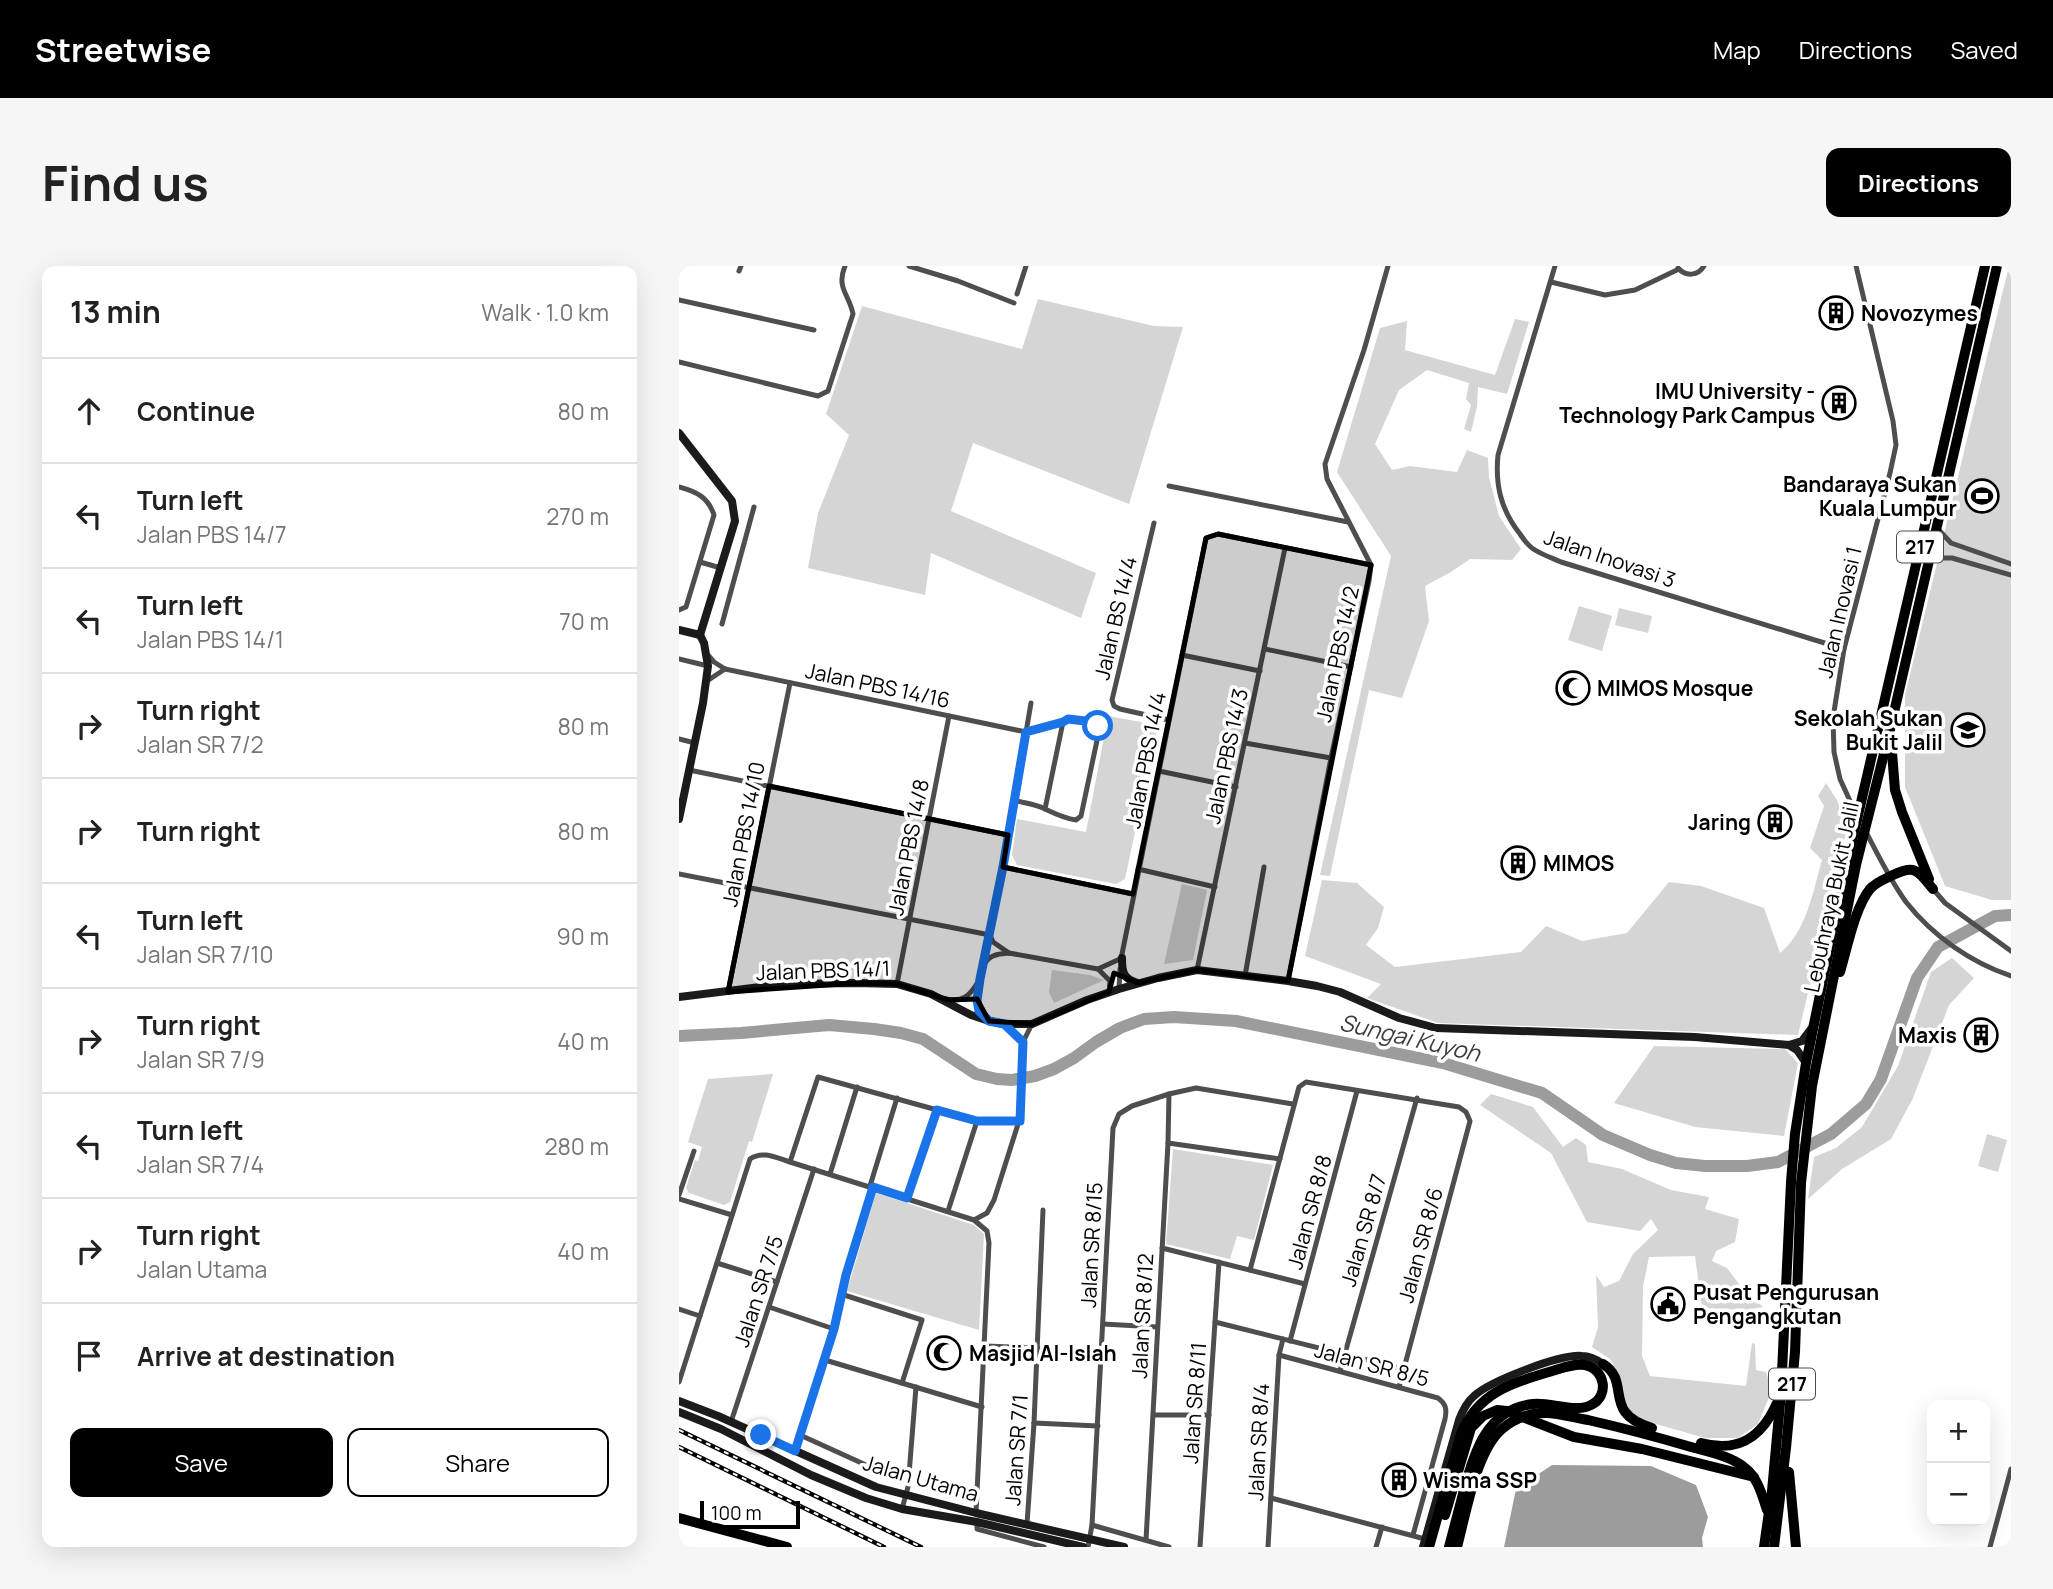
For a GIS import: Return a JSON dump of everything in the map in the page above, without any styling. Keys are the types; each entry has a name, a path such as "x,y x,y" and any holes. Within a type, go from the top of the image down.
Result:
{"highway":[{"name":"Lebuhraya Bukit Jalil","path":"1763,1547 1769,1516 1781,1393 1806,1063 1985,266"},
{"name":"Lebuhraya Bukit Jalil","path":"1869,791 1889,734 1997,266"},
{"path":"1889,734 1895,790 1933,889"},
{"name":"Lebuhraya Bukit Jalil","path":"1800,1134 1812,1086 1852,864"},
{"path":"1825,1016 1861,904 1869,890 1877,883 1906,869 1913,869 1920,874 1933,889"},
{"name":"Lebuhraya Bukit Jalil","path":"1774,1547 1797,1320 1796,1183"},
{"path":"1427,1545 1461,1434 1466,1422 1479,1406 1505,1387 1547,1373 1579,1364 1596,1370 1604,1386 1600,1397 1591,1405 1581,1408 1536,1404 1519,1407 1499,1420 1484,1435 1473,1459 1449,1547"},
{"path":"1602,1364 1607,1366 1613,1375 1621,1405 1632,1420 1715,1446 1739,1443 1755,1435 1766,1423 1781,1393"},
{"path":"1566,1415 1587,1414 1604,1404 1611,1384 1608,1372 1602,1364"},
{"path":"1427,1545 1445,1516 1469,1434 1475,1423 1497,1410 1507,1411 1574,1437 1662,1454 1754,1477"},
{"path":"1457,1547 1481,1461 1491,1441 1517,1418 1545,1413 1624,1428 1725,1457 1743,1466 1754,1477 1769,1516"},
{"path":"1786,1448 1796,1547"},
{"path":"679,1518 787,1547"}],"street":[{"path":"679,362 818,396 828,391 853,313 851,303 842,289 841,276 845,266"},
{"path":"909,266 958,281 1014,303"},
{"path":"1017,293 1026,266"},
{"name":"Jalan PBS 14/2","path":"1288,981 1371,565 1327,479 1325,464 1364,350 1388,266"},
{"name":"Jalan Inovasi 3","path":"1555,266 1498,455 1497,479 1501,500 1512,524 1524,540 1533,550 1561,562 1844,649"},
{"path":"1551,282 1605,295 1635,290 1678,267 1684,274 1692,275 1704,266"},
{"name":"Jalan Inovasi 1","path":"1856,266 1893,421 1896,445 1844,649 1833,718 1834,752 1840,779 1851,804 1907,903 1941,938 1979,963 2011,976"},
{"path":"679,300 814,330"},
{"path":"679,433 733,501 735,521 700,635 708,666 679,819"},
{"path":"1169,486 1348,522"},
{"path":"679,487 704,497 714,515 686,607 679,610"},
{"path":"723,624 754,507"},
{"name":"Jalan BS 14/4","path":"1154,523 1112,700 1114,706 1120,709 1169,720"},
{"path":"1936,527 1951,543 2011,564"},
{"name":"Jalan PBS 14/4","path":"1119,989 1133,894 1206,538 1217,534 1285,548"},
{"path":"1285,548 1371,565"},
{"name":"Jalan PBS 14/3","path":"1197,970 1285,548"},
{"path":"724,558 739,561"},
{"path":"1928,558 1952,558 2011,575"},
{"path":"700,562 721,568"},
{"path":"679,630 700,635"},
{"path":"1265,649 1351,667"},
{"path":"705,651 713,663 725,669 706,682"},
{"path":"1181,655 1260,671"},
{"path":"679,659 708,666"},
{"name":"Jalan PBS 14/16","path":"725,669 1026,732"},
{"name":"Jalan PBS 14/10","path":"727,992 790,683"},
{"path":"989,1021 979,1011 977,1000 1031,703"},
{"name":"Jalan PBS 14/8","path":"897,984 949,716"},
{"path":"1014,800 1076,820 1080,816 1099,731 1094,722 1068,719 1026,732"},
{"path":"1045,809 1063,722"},
{"path":"679,739 695,743"},
{"path":"1245,743 1331,758"},
{"path":"689,769 1008,835"},
{"path":"1159,771 1236,787"},
{"path":"1003,867 1133,894"},
{"path":"1245,976 1264,867"},
{"path":"1138,869 1215,887"},
{"path":"679,874 990,935"},
{"path":"1933,889 1945,903 2011,951"},
{"path":"990,935 993,942 1009,953"},
{"path":"983,965 989,958 1009,953 1098,969 1110,981 1109,992"},
{"path":"1098,969 1122,958 1122,972 1126,979 1138,983"},
{"name":"Jalan PBS 14/1","path":"679,997 813,983 897,984 942,999 971,1015 989,1021 1032,1024 1109,992 1197,970 1288,981 1340,992 1399,1018 1436,1028 1695,1037 1789,1045"},
{"path":"942,999 963,1000 970,995 980,979"},
{"path":"1004,1024 1023,1045"},
{"path":"974,1220 987,1213 995,1200 1020,1118 1023,1045 1032,1024"},
{"path":"1789,1045 1802,1041 1814,1026"},
{"path":"1789,1045 1806,1063"},
{"path":"790,1162 818,1077 977,1121 1020,1118"},
{"path":"1250,1270 1299,1087 1306,1082 1417,1098"},
{"path":"830,1174 857,1087"},
{"path":"1169,1094 1196,1088 1293,1104"},
{"name":"Jalan SR 8/8","path":"1286,1340 1305,1284 1357,1091"},
{"name":"Jalan SR 8/15","path":"1087,1544 1093,1525 1113,1128 1118,1114 1132,1106 1169,1094"},
{"name":"Jalan SR 8/12","path":"1146,1540 1169,1094"},
{"path":"795,1451 834,1329 841,1294 897,1098"},
{"name":"Jalan SR 8/6","path":"1399,1387 1470,1121 1466,1112 1459,1107 1417,1098"},
{"name":"Jalan SR 8/7","path":"1340,1371 1417,1098"},
{"path":"907,1198 937,1110"},
{"path":"948,1212 977,1121"},
{"path":"1168,1143 1280,1160"},
{"path":"694,1151 679,1197 732,1215"},
{"path":"679,1382 750,1159 756,1154 871,1186 974,1220 987,1231 989,1242 976,1522 1044,1547"},
{"name":"Jalan SR 7/5","path":"731,1422 814,1170"},
{"name":"Jalan SR 7/1","path":"1027,1524 1043,1210"},
{"path":"1162,1248 1305,1284"},
{"name":"Jalan SR 8/11","path":"1200,1547 1219,1262"},
{"path":"717,1263 777,1282"},
{"path":"841,1294 921,1319 902,1383"},
{"path":"769,1307 834,1329"},
{"path":"679,1309 700,1316"},
{"name":"Jalan SR 8/5","path":"1215,1322 1403,1369"},
{"path":"1103,1324 1157,1328"},
{"name":"Jalan SR 8/4","path":"1268,1547 1279,1355 1286,1340"},
{"path":"985,1346 1038,1349"},
{"name":"Jalan SR 8/5","path":"1279,1355 1438,1398 1444,1403 1447,1410 1413,1535"},
{"path":"1271,1498 1413,1535 1427,1545 1459,1420 1474,1396 1503,1380 1550,1362 1580,1356 1592,1357 1602,1364"},
{"path":"825,1360 982,1407"},
{"path":"902,1509 909,1479 916,1387"},
{"name":"Jalan Utama","path":"679,1401 864,1482 976,1522 1027,1524 1087,1544"},
{"name":"Jalan Utama","path":"679,1412 733,1434 833,1484 902,1509 1087,1544 1124,1547"},
{"path":"1154,1415 1209,1415"},
{"path":"1034,1423 1098,1426"},
{"path":"800,1435 877,1470 909,1479"},
{"path":"1990,1547 2011,1469"},
{"path":"1093,1525 1169,1547"},
{"path":"1376,1547 1382,1527"}],"highlighted area":[{"path":"1218,534 1371,565 1288,981 1197,970 1138,983 1114,973 1109,992 1032,1024 989,1021 977,999 949,1000 897,984 856,983 728,992 769,786 1008,835 1003,867 1133,894 1206,538"}],"shaded area":[{"name":"Bandaraya Sukan Kuala Lumpur","path":"2009,266 2011,900 1992,900 1945,886 1905,787 1905,695"},
{"path":"1038,299 1154,326 1183,327 1129,504 973,443 951,511 1096,573 1081,618 931,553 925,595 808,568 818,513 849,435 826,414 862,306 1022,349"},
{"path":"1515,319 1529,322 1507,394 1478,387 1471,432 1464,429 1471,405 1466,399 1469,383 1427,370 1399,390 1375,444 1392,470 1410,466 1457,472 1467,450 1488,458 1489,477 1499,516 1521,549 1512,560 1470,559 1425,586 1429,621 1402,698 1369,690 1330,876 1320,875 1391,556 1337,472 1380,328 1407,321 1405,350 1495,375"},
{"path":"1579,606 1612,616 1602,651 1568,640"},
{"path":"1619,608 1652,616 1648,633 1615,625"},
{"path":"1108,716 1158,725 1125,879 1116,884 1017,865 1012,855 1017,819 1086,832"},
{"path":"1826,783 1837,800 1847,828 1798,1035 1438,1023 1367,998 1381,984 1305,956 1322,880 1357,883 1384,907 1378,928 1366,945 1395,967 1521,952 1546,926 1582,941 1627,933 1669,882 1701,886 1764,908 1780,953 1797,934 1803,922 1822,860 1810,848 1824,806 1818,796"},
{"path":"1182,884 1207,890 1193,960 1164,964"},
{"path":"1952,958 1974,978 1949,1005 1913,1098 1891,1139 1842,1169 1808,1199 1814,1157 1836,1148 1862,1127 1898,1066 1931,972"},
{"path":"1052,970 1090,975 1104,980 1054,1003 1049,992"},
{"path":"1654,1046 1785,1049 1798,1063 1784,1136 1695,1127 1614,1103"},
{"path":"773,1074 730,1202 724,1205 689,1193 686,1188 702,1147 688,1142 708,1079"},
{"path":"1491,1094 1533,1107 1563,1147 1576,1138 1586,1145 1588,1162 1622,1169 1671,1190 1709,1197 1705,1209 1739,1219 1735,1242 1716,1251 1712,1261 1727,1268 1763,1307 1745,1310 1702,1308 1695,1256 1649,1257 1643,1286 1642,1356 1650,1376 1746,1386 1752,1343 1755,1344 1756,1370 1766,1372 1772,1390 1758,1424 1738,1438 1705,1438 1635,1418 1625,1404 1619,1375 1610,1359 1592,1347 1598,1327 1596,1275 1604,1287 1619,1281 1633,1254 1658,1230 1651,1219 1640,1231 1587,1222 1551,1153 1480,1105"},
{"path":"1987,1134 2007,1140 1998,1172 1978,1166"},
{"path":"1173,1149 1273,1165 1254,1240 1237,1236 1230,1259 1166,1244"},
{"path":"876,1193 974,1225 984,1234 979,1330 847,1291"},
{"path":"1552,1465 1651,1466 1696,1485 1708,1517 1702,1538 1703,1547 1504,1547 1516,1489"}],"waterway":[{"name":"Sungai Kuyoh","path":"679,1036 829,1025 874,1029 923,1039 976,1074 1012,1080 1054,1069 1120,1028 1144,1019 1174,1017 1236,1021 1443,1063 1542,1093 1603,1135 1676,1163 1747,1166 1778,1162 1831,1134 1866,1104 1881,1079 1917,978 1938,947 1995,916 2011,915"}],"railway":[{"path":"679,1430 921,1547"},
{"path":"679,1447 884,1547"}],"place":[{"name":"Novozymes","path":"1836,313"},
{"name":"IMU University - Technology Park Campus","path":"1839,403"},
{"name":"Bandaraya Sukan Kuala Lumpur","path":"1982,496"},
{"name":"MIMOS Mosque","path":"1573,688"},
{"name":"Sekolah Sukan Bukit Jalil","path":"1968,730"},
{"name":"Jaring","path":"1775,822"},
{"name":"MIMOS","path":"1518,863"},
{"name":"Maxis","path":"1981,1035"},
{"name":"Pusat Pengurusan Pengangkutan","path":"1668,1304"},
{"name":"Masjid Al-Islah","path":"944,1353"},
{"name":"Wisma SSP","path":"1399,1480"}],"route":[{"path":"761,1435 795,1451 825,1360 846,1275 873,1187 907,1198 937,1110 977,1121 1020,1121 1023,1042 1004,1024 989,1021 979,1011 977,1000 1026,732 1068,719 1094,722 1098,726"}]}
